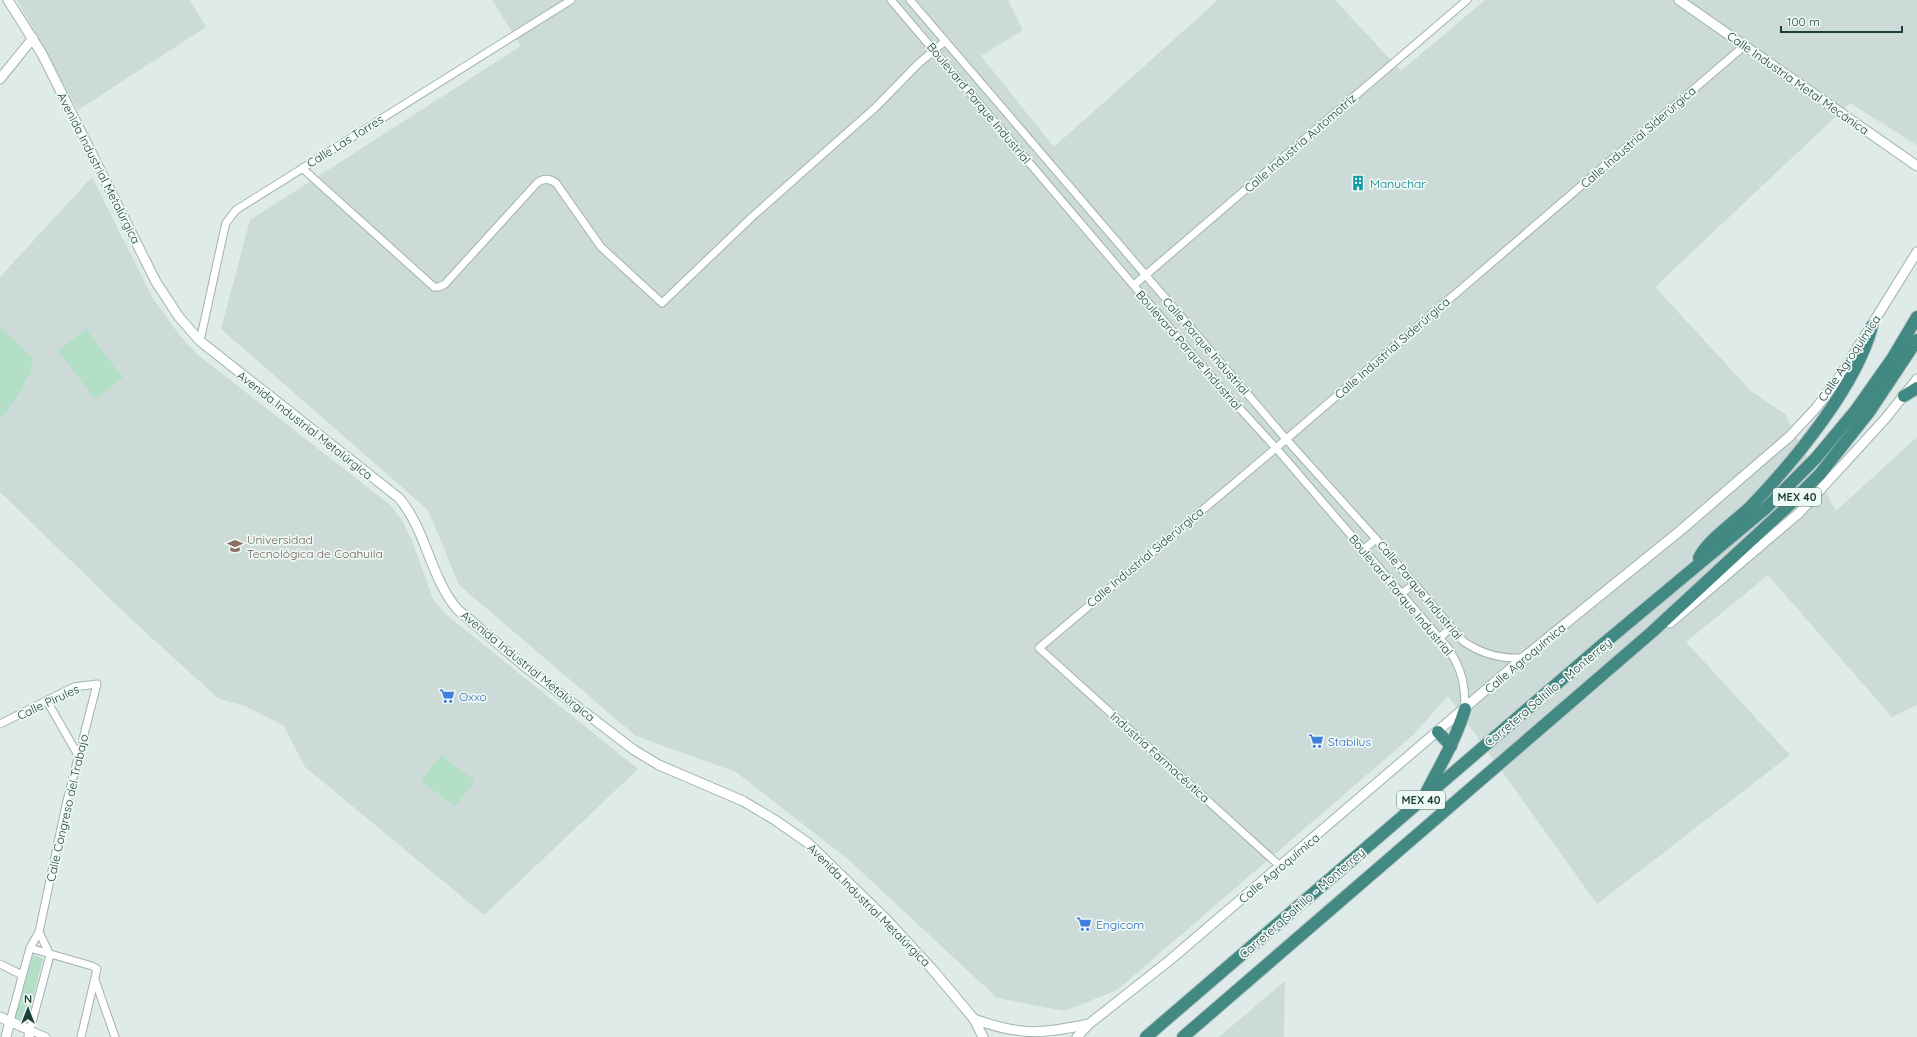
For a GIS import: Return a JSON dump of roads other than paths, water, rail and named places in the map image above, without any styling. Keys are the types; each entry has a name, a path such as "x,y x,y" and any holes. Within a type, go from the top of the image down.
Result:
{"highway":[{"name":"Carretera Saltillo - Monterrey","path":"1146,1037 1424,797 1765,509 1816,458 1856,410 1892,359 1917,317"},
{"path":"1697,565 1708,545 1752,506 1775,480 1818,424 1854,370 1867,345 1872,326"},
{"name":"Carretera Saltillo - Monterrey","path":"1183,1037 1652,632 1786,508 1820,474 1886,389 1917,340"},
{"path":"1904,396 1917,388"},
{"path":"1424,797 1451,746 1465,709"},
{"path":"1438,732 1451,746"}],"street":[{"name":"Avenida Industrial Metalúrgica","path":"8,0 33,38 100,167 160,288 179,318 200,341 399,498 416,522 448,599 458,610 528,669 634,750 659,765 743,801 775,820 808,843 890,923 974,1019 983,1037"},
{"name":"Calle Las Torres","path":"200,341 224,231 230,217 244,204 571,0"},
{"name":"Boulevard Parque Industrial","path":"891,0 1220,387 1276,448 1439,638 1459,665 1465,690 1465,709"},
{"name":"Calle Parque Industrial","path":"910,0 1286,439 1376,539 1463,641 1472,648 1496,656 1523,658"},
{"name":"Calle Industria Automotriz","path":"1134,285 1467,0"},
{"name":"Calle Industria Metal Mecánica","path":"1679,0 1917,166"},
{"path":"0,79 33,38"},
{"path":"302,168 434,287 439,287 445,284 541,180 552,180 601,247 662,303 753,216 889,95 945,41"},
{"name":"Calle Industrial Siderúrgica","path":"1038,648 1276,448 1744,46"},
{"name":"Calle Agroquímica","path":"1077,1037 1089,1024 1170,960 1523,658 1681,530 1790,436 1840,376 1917,252"},
{"path":"1652,632 1668,625 1799,513 1824,487 1904,396 1917,379"},
{"path":"1364,549 1376,539"},
{"path":"1401,594 1414,584"},
{"path":"1439,638 1451,628"},
{"name":"Industria Farmacéutica","path":"1038,648 1280,867"},
{"name":"Calle Pirules","path":"0,724 79,685 96,684"},
{"name":"Calle Congreso del Trabajo","path":"6,1037 30,948 39,932 78,755 96,684"},
{"path":"47,701 78,755"},
{"path":"30,1033 50,955 39,932"},
{"path":"30,948 92,966 98,970 81,1037"},
{"path":"0,964 22,975"},
{"path":"95,980 115,1037"},
{"path":"0,1017 30,1033 46,1037"},
{"name":"Avenida Industrial Metalúrgica","path":"974,1019 1000,1028 1021,1032 1040,1033 1089,1024"}],"place":[{"name":"Manuchar","path":"1358,183"},
{"name":"Universidad Tecnológica de Coahuila","path":"235,546"},
{"name":"Oxxo","path":"447,696"},
{"name":"Stabilus","path":"1316,741"},
{"name":"Engicom","path":"1084,924"}]}
